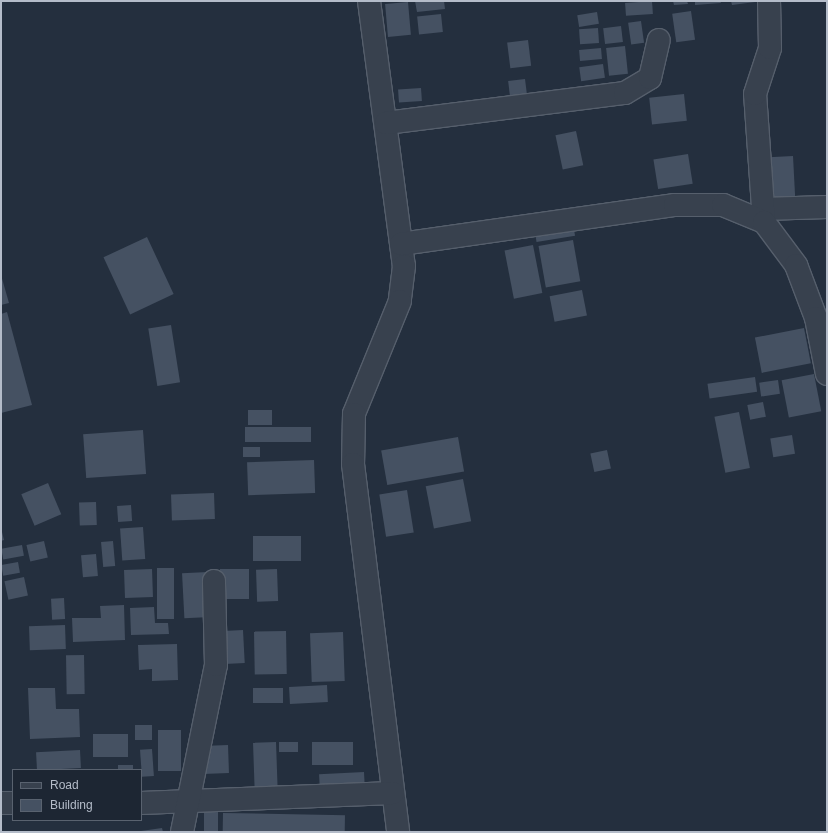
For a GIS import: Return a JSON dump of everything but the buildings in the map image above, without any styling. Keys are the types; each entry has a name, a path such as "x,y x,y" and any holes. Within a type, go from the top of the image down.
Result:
{"street":[{"path":"369,1 404,266 400,301 354,414 353,457 398,832"},
{"path":"769,1 770,48 755,94 763,216 796,266 816,318 827,374"},
{"path":"386,123 625,93 650,78 659,40"},
{"path":"401,244 675,205 723,205 763,216 827,207"},
{"path":"182,832 216,665 214,581"},
{"path":"142,803 393,793"},
{"path":"1,803 12,803"}]}
